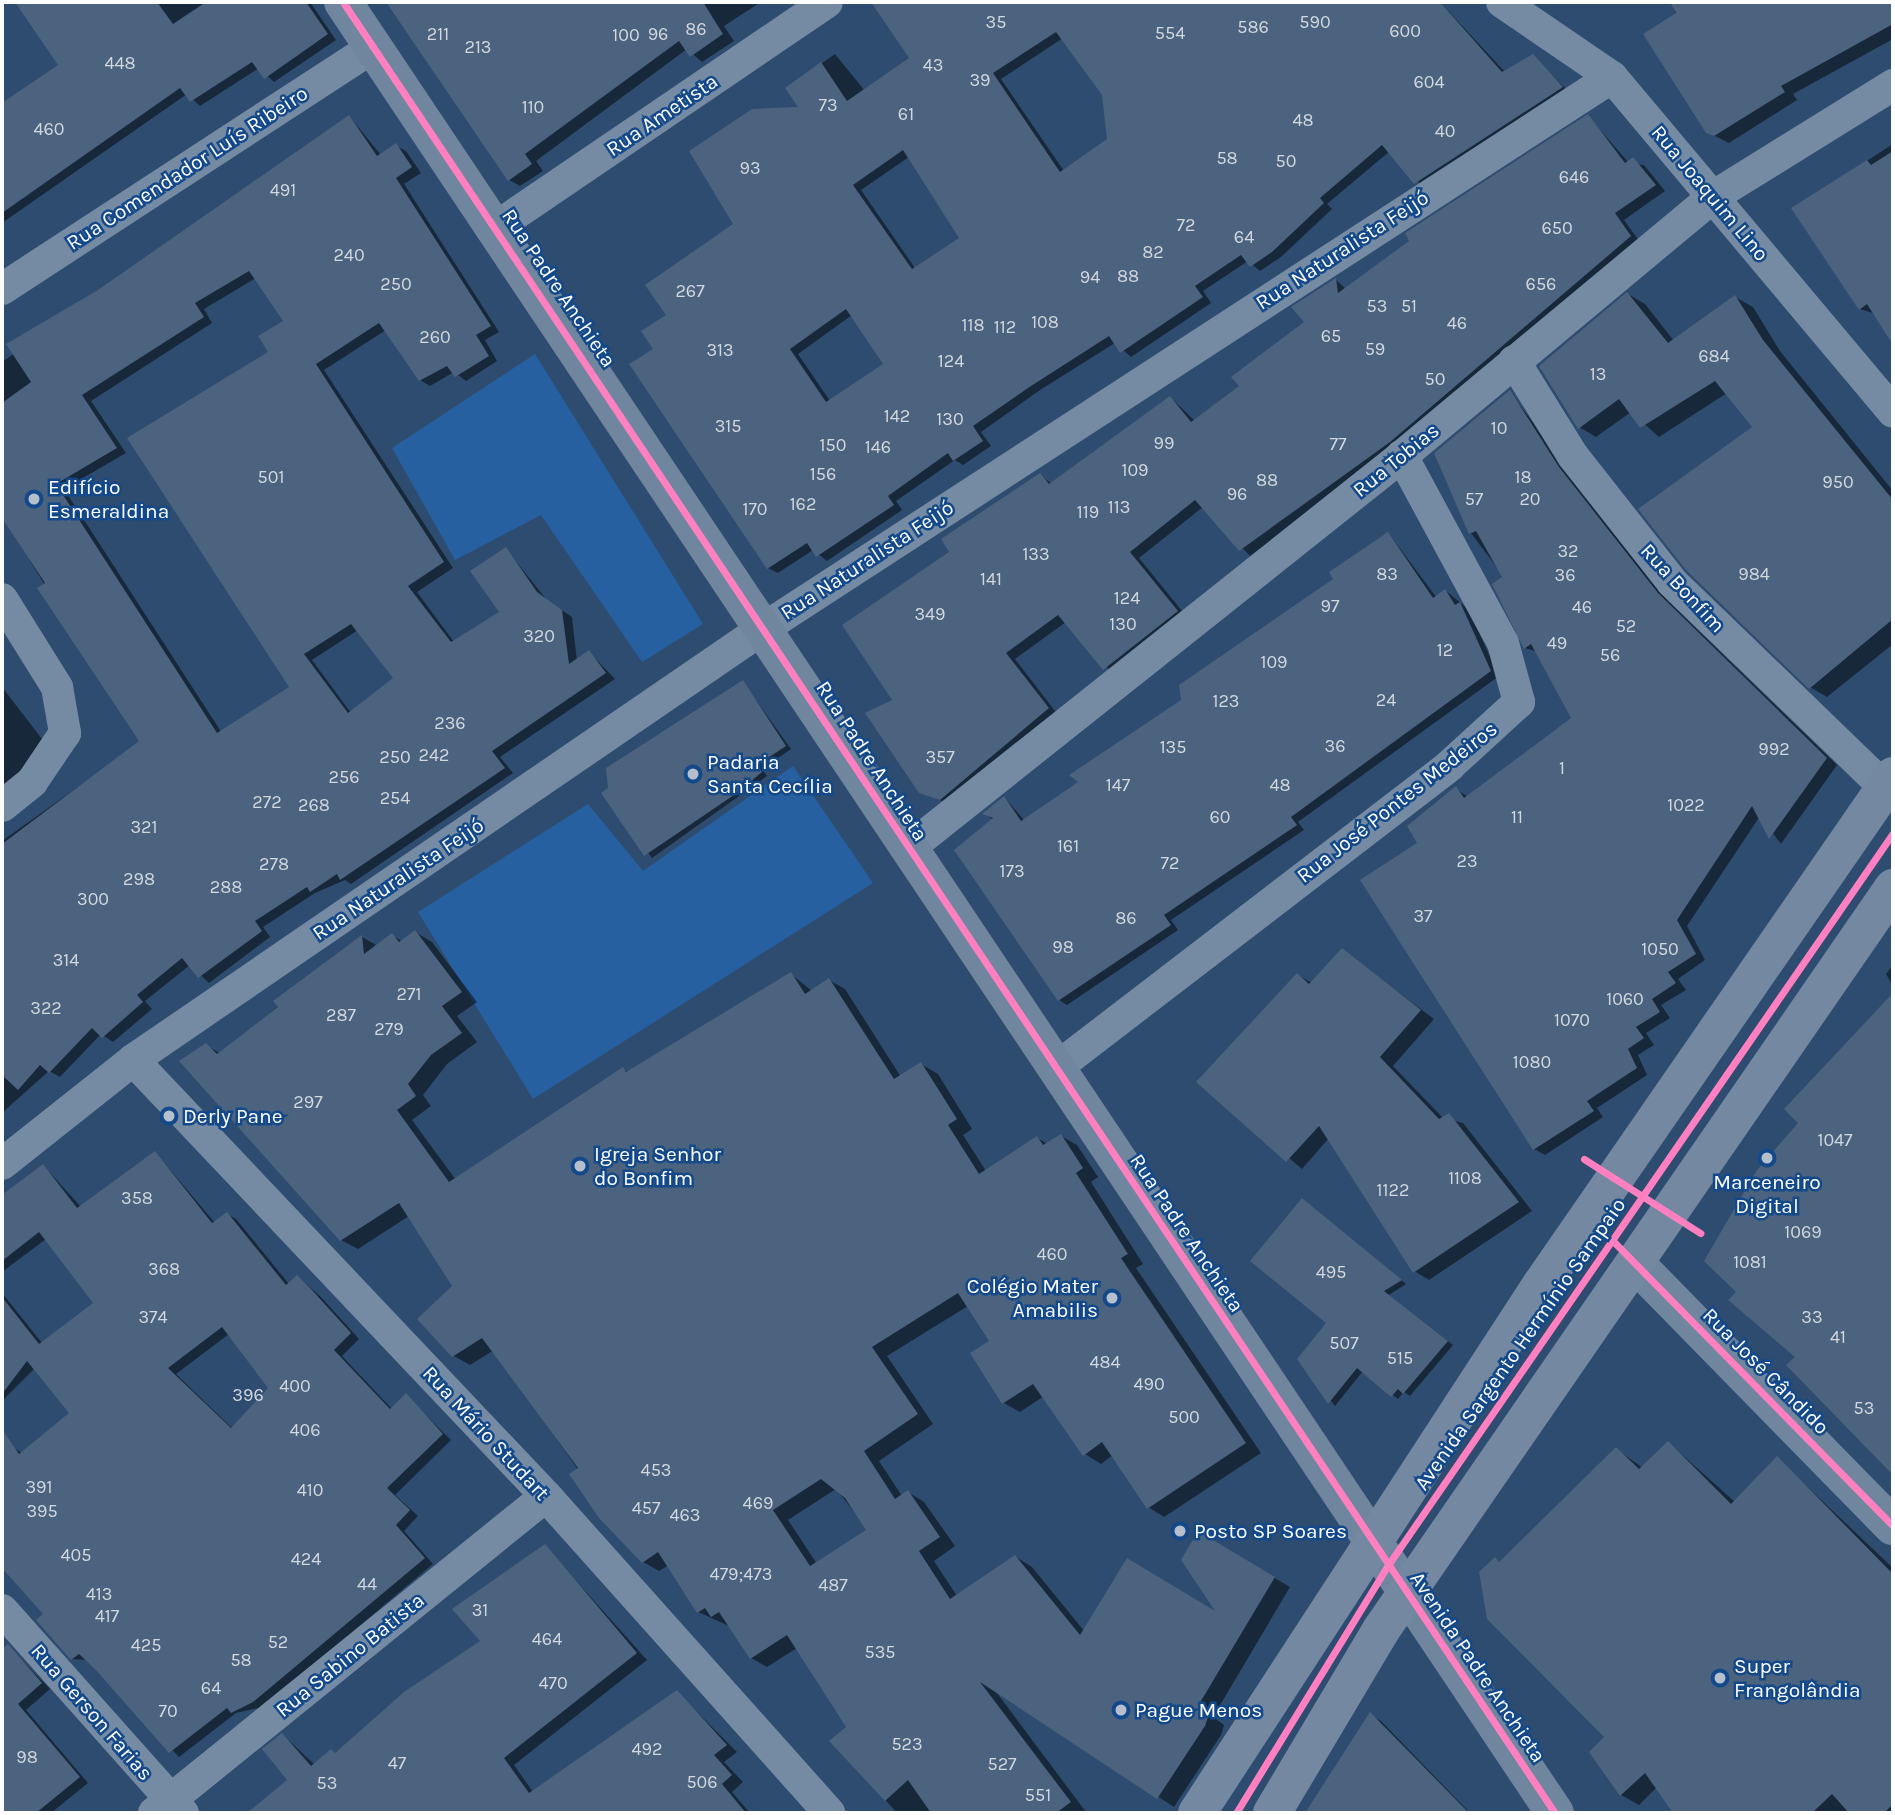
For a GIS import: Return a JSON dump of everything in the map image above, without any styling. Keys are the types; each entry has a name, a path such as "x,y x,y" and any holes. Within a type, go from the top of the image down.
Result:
{"main road":[{"name":"Avenida Sargento Hermínio Sampaio","path":"1197,1813 1371,1541 1889,782"},
{"path":"1272,1813 1407,1592 1636,1264 1893,888"}],"street":[{"name":"Rua Padre Anchieta","path":"343,2 764,628 908,849 1371,1541"},
{"name":"Rua Ametista","path":"496,227 827,2"},
{"name":"Rua Joaquim Lino","path":"1502,2 1612,77 1893,412"},
{"name":"Rua Comendador Luís Ribeiro","path":"2,289 373,47"},
{"name":"Rua Naturalista Feijó","path":"2,1164 133,1060 764,628 1612,77"},
{"name":"Rua Tobias","path":"908,849 1402,456 1714,196 1893,85"},
{"name":"Rua Bonfim","path":"1514,361 1573,456 1672,582 1889,782"},
{"name":"Rua José Pontes Medeiros","path":"1056,1068 1449,766 1519,702 1503,643 1402,456"},
{"path":"2,599 57,687 65,733 41,772 2,806"},
{"name":"Rua Mário Studart","path":"133,1060 546,1496 829,1813"},
{"name":"Rua José Cândido","path":"1636,1264 1893,1526"},
{"name":"Rua Sabino Batista","path":"169,1809 546,1496"},
{"name":"Avenida Padre Anchieta","path":"1371,1541 1555,1813"},
{"name":"Rua Gerson Farias","path":"2,1610 169,1809"}],"shaded area":[{"path":"535,354 703,624 642,662 541,515 455,560 392,448"},
{"path":"793,766 873,883 533,1099 418,912 588,804 643,871"}],"building":[{"path":"15,2 157,2 173,24 206,2 306,2 328,34 264,79 252,62 190,102 180,88 2,213 2,103 58,65"},
{"path":"386,2 703,2 723,34 690,57 679,41 525,154 532,164 508,181"},
{"path":"871,2 1440,2 1502,72 1533,54 1563,87 1414,184 1382,145 1320,198 1324,203 1272,252 1250,267 1241,255 1195,286 1203,297 1120,353 1109,336 1031,386 973,426 983,441 953,461 948,453 888,496 894,505 816,557 807,543 767,569 629,364 653,349 641,331 666,315 645,285 733,224 689,151 752,109 798,107 785,88 821,62 847,101 909,58","holes":["1056,32 1102,95 1107,139 1060,172 993,73","903,150 959,238 912,269 853,185","846,309 883,364 826,402 790,349"]},
{"path":"1670,2 1893,2 1893,24 1781,86 1785,92 1714,136 1706,133 1643,34 1676,13"},
{"path":"1588,114 1625,163 1633,157 1656,185 1615,213 1631,236 1390,442 1239,551 1195,500 1130,552 1178,611 1103,670 1058,615 1006,653 1049,708 940,800 919,793 865,713 892,700 842,625 949,552 941,539 1040,473 1049,484 1170,396 1191,422 1239,386 1231,377 1304,322 1291,307 1336,278 1338,293 1409,241 1405,233"},
{"path":"349,115 377,156 396,143 412,167 396,178 491,326 476,335 489,356 455,377 447,366 419,381 379,323 316,364 444,562 408,586 451,642 499,612 470,571 506,547 537,592 562,610 569,664 589,650 606,673 492,751 505,768 340,880 337,874 310,892 307,887 255,921 262,931 198,978 182,958 137,995 143,1002 102,1038 92,1028 49,1073 40,1065 18,1090 2,1075 2,844 139,741 37,588 45,583 2,518 2,403 31,382 6,344 98,290","holes":["249,271 283,321 258,336 268,352 127,438 289,687 217,733 56,484 117,448 82,395 204,317 195,303","351,624 393,678 348,713 304,654"]},
{"path":"1893,151 1893,345 1867,304 1859,310 1791,208 1867,160 1871,165"},
{"path":"1627,292 1668,343 1735,295 1763,340 1893,500 1893,619 1809,689 1686,570 1638,509 1752,427 1715,381 1640,428 1619,399 1578,429 1539,366"},
{"path":"1510,390 1559,467 1658,593 1827,758 1769,839 1752,806 1677,920 1696,954 1668,972 1676,983 1652,999 1660,1012 1636,1027 1644,1038 1628,1049 1637,1068 1587,1101 1594,1111 1533,1150 1360,880 1417,843 1407,826 1456,786 1464,798 1571,718 1531,644 1524,649 1492,584 1502,577 1476,531 1469,534 1434,453"},
{"path":"1388,532 1433,598 1445,589 1455,605 1460,602 1491,671 1291,817 1297,825 1164,915 1171,925 1058,1001 954,850 993,818 982,814 1004,796 1021,821 1078,782 1069,775 1181,700 1179,685 1333,579 1329,572"},
{"path":"743,680 786,746 757,765 762,772 734,795 644,856 601,793 608,788 606,768"},
{"path":"415,930 462,992 442,1006 462,1033 431,1055 408,1084 416,1096 397,1110 449,1182 623,1067 626,1072 791,972 805,994 829,978 894,1079 921,1062 957,1119 948,1125 979,1174 1037,1136 1043,1145 1061,1134 1083,1168 1076,1173 1128,1254 1121,1258 1246,1443 1147,1509 1102,1442 1083,1456 1033,1384 1002,1404 970,1353 989,1341 958,1293 872,1347 918,1414 864,1451 895,1499 908,1490 940,1537 919,1551 950,1599 1015,1555 1080,1635 1127,1558 1215,1611 1181,1560 1198,1531 1275,1577 1198,1706 1209,1714 1205,1726 1157,1799 980,1682 1071,1802 1056,1813 931,1813 908,1780 885,1801 829,1741 846,1727 787,1635 750,1659 719,1612 711,1617 705,1608 697,1613 658,1552 642,1563 599,1518 569,1474 578,1468 482,1338 452,1357 417,1319 452,1286 399,1203 340,1241 179,1061 206,1043 217,1054 278,1007 273,1001 362,935 364,954 392,933 399,942","holes":["821,1479 845,1498 866,1530 810,1566 773,1510"]},
{"path":"1342,948 1421,1010 1380,1057 1439,1119 1449,1113 1519,1202 1413,1273 1319,1126 1286,1162 1196,1082 1297,973 1309,984"},
{"path":"1893,993 1893,1475 1786,1365 1795,1357 1728,1300 1736,1292 1704,1261 1757,1170 1798,1123 1784,1109"},
{"path":"155,1151 212,1223 227,1212 286,1285 297,1275 311,1289 351,1333 334,1350 390,1409 406,1393 443,1434 387,1488 410,1510 396,1525 425,1558 253,1702 231,1713 227,1708 169,1753 95,1669 79,1654 71,1660 36,1620 43,1614 2,1568 2,1429 19,1454 69,1413 27,1361 2,1394 2,1297 39,1344 93,1303 39,1232 2,1261 2,1195 43,1164 77,1208","holes":["222,1327 268,1388 231,1428 168,1368"]},
{"path":"1302,1198 1402,1280 1384,1291 1448,1341 1403,1394 1398,1389 1391,1397 1357,1368 1328,1404 1297,1359 1326,1323 1250,1261"},
{"name":"Super Frangolândia","path":"1668,1441 1731,1504 1777,1456 1893,1574 1893,1804 1884,1813 1849,1813 1832,1794 1812,1813 1673,1813 1645,1773 1620,1796 1589,1752 1604,1737 1487,1619 1479,1572 1495,1557 1499,1562 1616,1447 1639,1469"},
{"path":"545,1544 637,1653 504,1758 529,1793 677,1690 727,1745 714,1755 732,1775 722,1784 746,1813 247,1813 287,1780 262,1749 282,1733 311,1766 331,1749 335,1753 404,1692 480,1641 452,1609"},
{"path":"8,1644 42,1683 18,1704 80,1777 36,1813 2,1813 2,1649"},
{"path":"1370,1712 1423,1766 1469,1813 1305,1813"}],"cycle path":[{"path":"343,2 1555,1813"},
{"path":"1236,1813 1388,1565 1893,833"},
{"path":"1584,1159 1700,1233"},
{"path":"1613,1241 1893,1526"}],"place":[{"name":"Edifício Esmeraldina","path":"34,499"},
{"name":"Padaria Santa Cecília","path":"693,774"},
{"name":"Derly Pane","path":"169,1116"},
{"name":"Marceneiro Digital","path":"1767,1158"},
{"name":"Igreja Senhor do Bonfim","path":"580,1166"},
{"name":"Colégio Mater Amabilis","path":"1112,1298"},
{"name":"Posto SP Soares","path":"1180,1531"},
{"name":"Super Frangolândia","path":"1720,1678"},
{"name":"Pague Menos","path":"1121,1710"}]}
